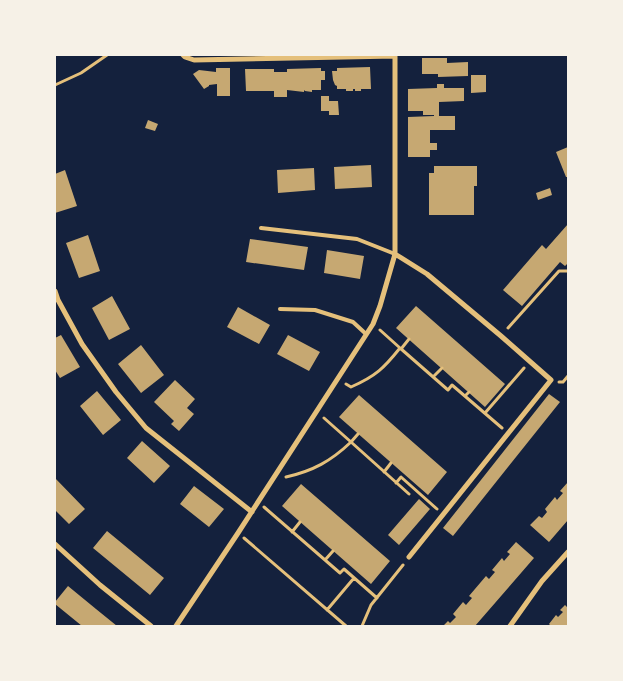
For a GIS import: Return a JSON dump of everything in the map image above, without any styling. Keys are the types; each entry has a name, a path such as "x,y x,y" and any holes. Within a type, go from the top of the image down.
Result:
{"street":[{"path":"176,626 373,324 395,254 395,55 194,60 183,55"},
{"path":"395,254 427,274 550,380 409,557"},
{"path":"55,291 82,344 116,392 146,428 252,512"},
{"path":"55,544 100,585 151,626"},
{"path":"510,626 542,581 568,552"}],"lane":[{"path":"261,228 357,239 395,254"},
{"path":"280,309 315,310 353,322 366,334"}],"path":[{"path":"55,85 80,73 108,55"},
{"path":"515,319 559,271 568,271"},
{"path":"373,324 448,390 452,385 508,433"},
{"path":"337,379 351,387 365,381 381,370 409,340"},
{"path":"485,413 530,362"},
{"path":"433,377 442,368"},
{"path":"465,396 469,392"},
{"path":"316,411 409,494"},
{"path":"277,473 285,477 309,470 330,460 339,454 358,434"},
{"path":"384,472 392,464"},
{"path":"396,483 401,478 415,487 443,514"},
{"path":"258,502 340,573 344,569 377,598"},
{"path":"292,532 300,522"},
{"path":"238,533 346,626"},
{"path":"325,560 333,551"},
{"path":"362,626 371,605 409,557"},
{"path":"327,610 359,574"}],"building":[{"path":"422,58 447,58 447,63 468,62 468,76 438,77 438,74 422,74"},
{"path":"370,67 371,89 346,91 346,89 337,89 332,71 337,71 337,68"},
{"path":"216,68 230,68 230,96 217,96 217,84 209,85 204,89 193,74 199,70 216,72"},
{"path":"321,68 321,71 325,71 325,80 321,80 321,90 312,90 312,92 304,90 304,92 287,90 287,97 274,97 274,91 246,91 245,69 274,69 274,72 287,72 287,69"},
{"path":"471,75 486,75 486,92 471,93"},
{"path":"437,84 444,84 444,88 464,88 464,101 439,102 439,116 455,116 455,130 430,130 430,143 437,143 437,150 430,150 430,157 408,157 408,117 434,115 423,115 423,111 408,111 408,89 437,88"},
{"path":"321,96 329,96 329,101 338,101 339,115 329,115 329,111 321,111"},
{"path":"148,120 158,124 155,131 145,128"},
{"path":"568,147 568,177 566,177 556,152"},
{"path":"371,165 372,187 335,189 334,167"},
{"path":"434,166 477,166 477,186 474,186 474,215 429,215 429,173 434,173"},
{"path":"314,168 315,190 278,193 277,170"},
{"path":"65,170 77,206 55,213 55,174"},
{"path":"550,188 552,195 538,200 536,193"},
{"path":"568,224 568,263 565,266 560,262 522,306 503,290 542,245 546,249"},
{"path":"88,235 100,271 79,278 66,243"},
{"path":"250,239 308,247 304,270 246,262"},
{"path":"327,250 364,256 360,279 324,273"},
{"path":"112,296 130,329 109,340 92,308"},
{"path":"416,306 505,384 485,407 396,328"},
{"path":"238,307 270,325 259,344 227,327"},
{"path":"61,335 80,367 60,378 55,370 55,338"},
{"path":"288,335 320,352 309,371 277,354"},
{"path":"141,345 164,375 141,393 118,364"},
{"path":"175,380 195,399 187,408 194,414 179,431 171,424 174,421 154,402"},
{"path":"97,391 121,420 103,435 80,406"},
{"path":"549,394 560,402 453,536 443,528"},
{"path":"359,395 447,472 428,495 339,417"},
{"path":"142,441 170,466 154,483 127,458"},
{"path":"55,478 85,509 69,524 55,510"},
{"path":"568,482 568,520 549,542 530,525 539,516 542,518 547,512 545,509 555,497 557,500 563,493 560,491"},
{"path":"301,484 390,561 371,584 282,506"},
{"path":"194,486 224,509 209,527 180,504"},
{"path":"419,499 430,509 399,545 388,535"},
{"path":"107,531 164,578 150,595 93,548"},
{"path":"516,542 534,558 475,626 443,626 448,621 450,623 456,617 453,614 463,602 466,605 472,598 469,596 486,576 489,579 495,572 492,570 502,558 504,561 510,554 507,552"},
{"path":"68,586 117,626 82,626 55,604"},
{"path":"565,605 568,608 568,626 551,626 549,624 556,615 558,617 563,612 560,610"}]}
